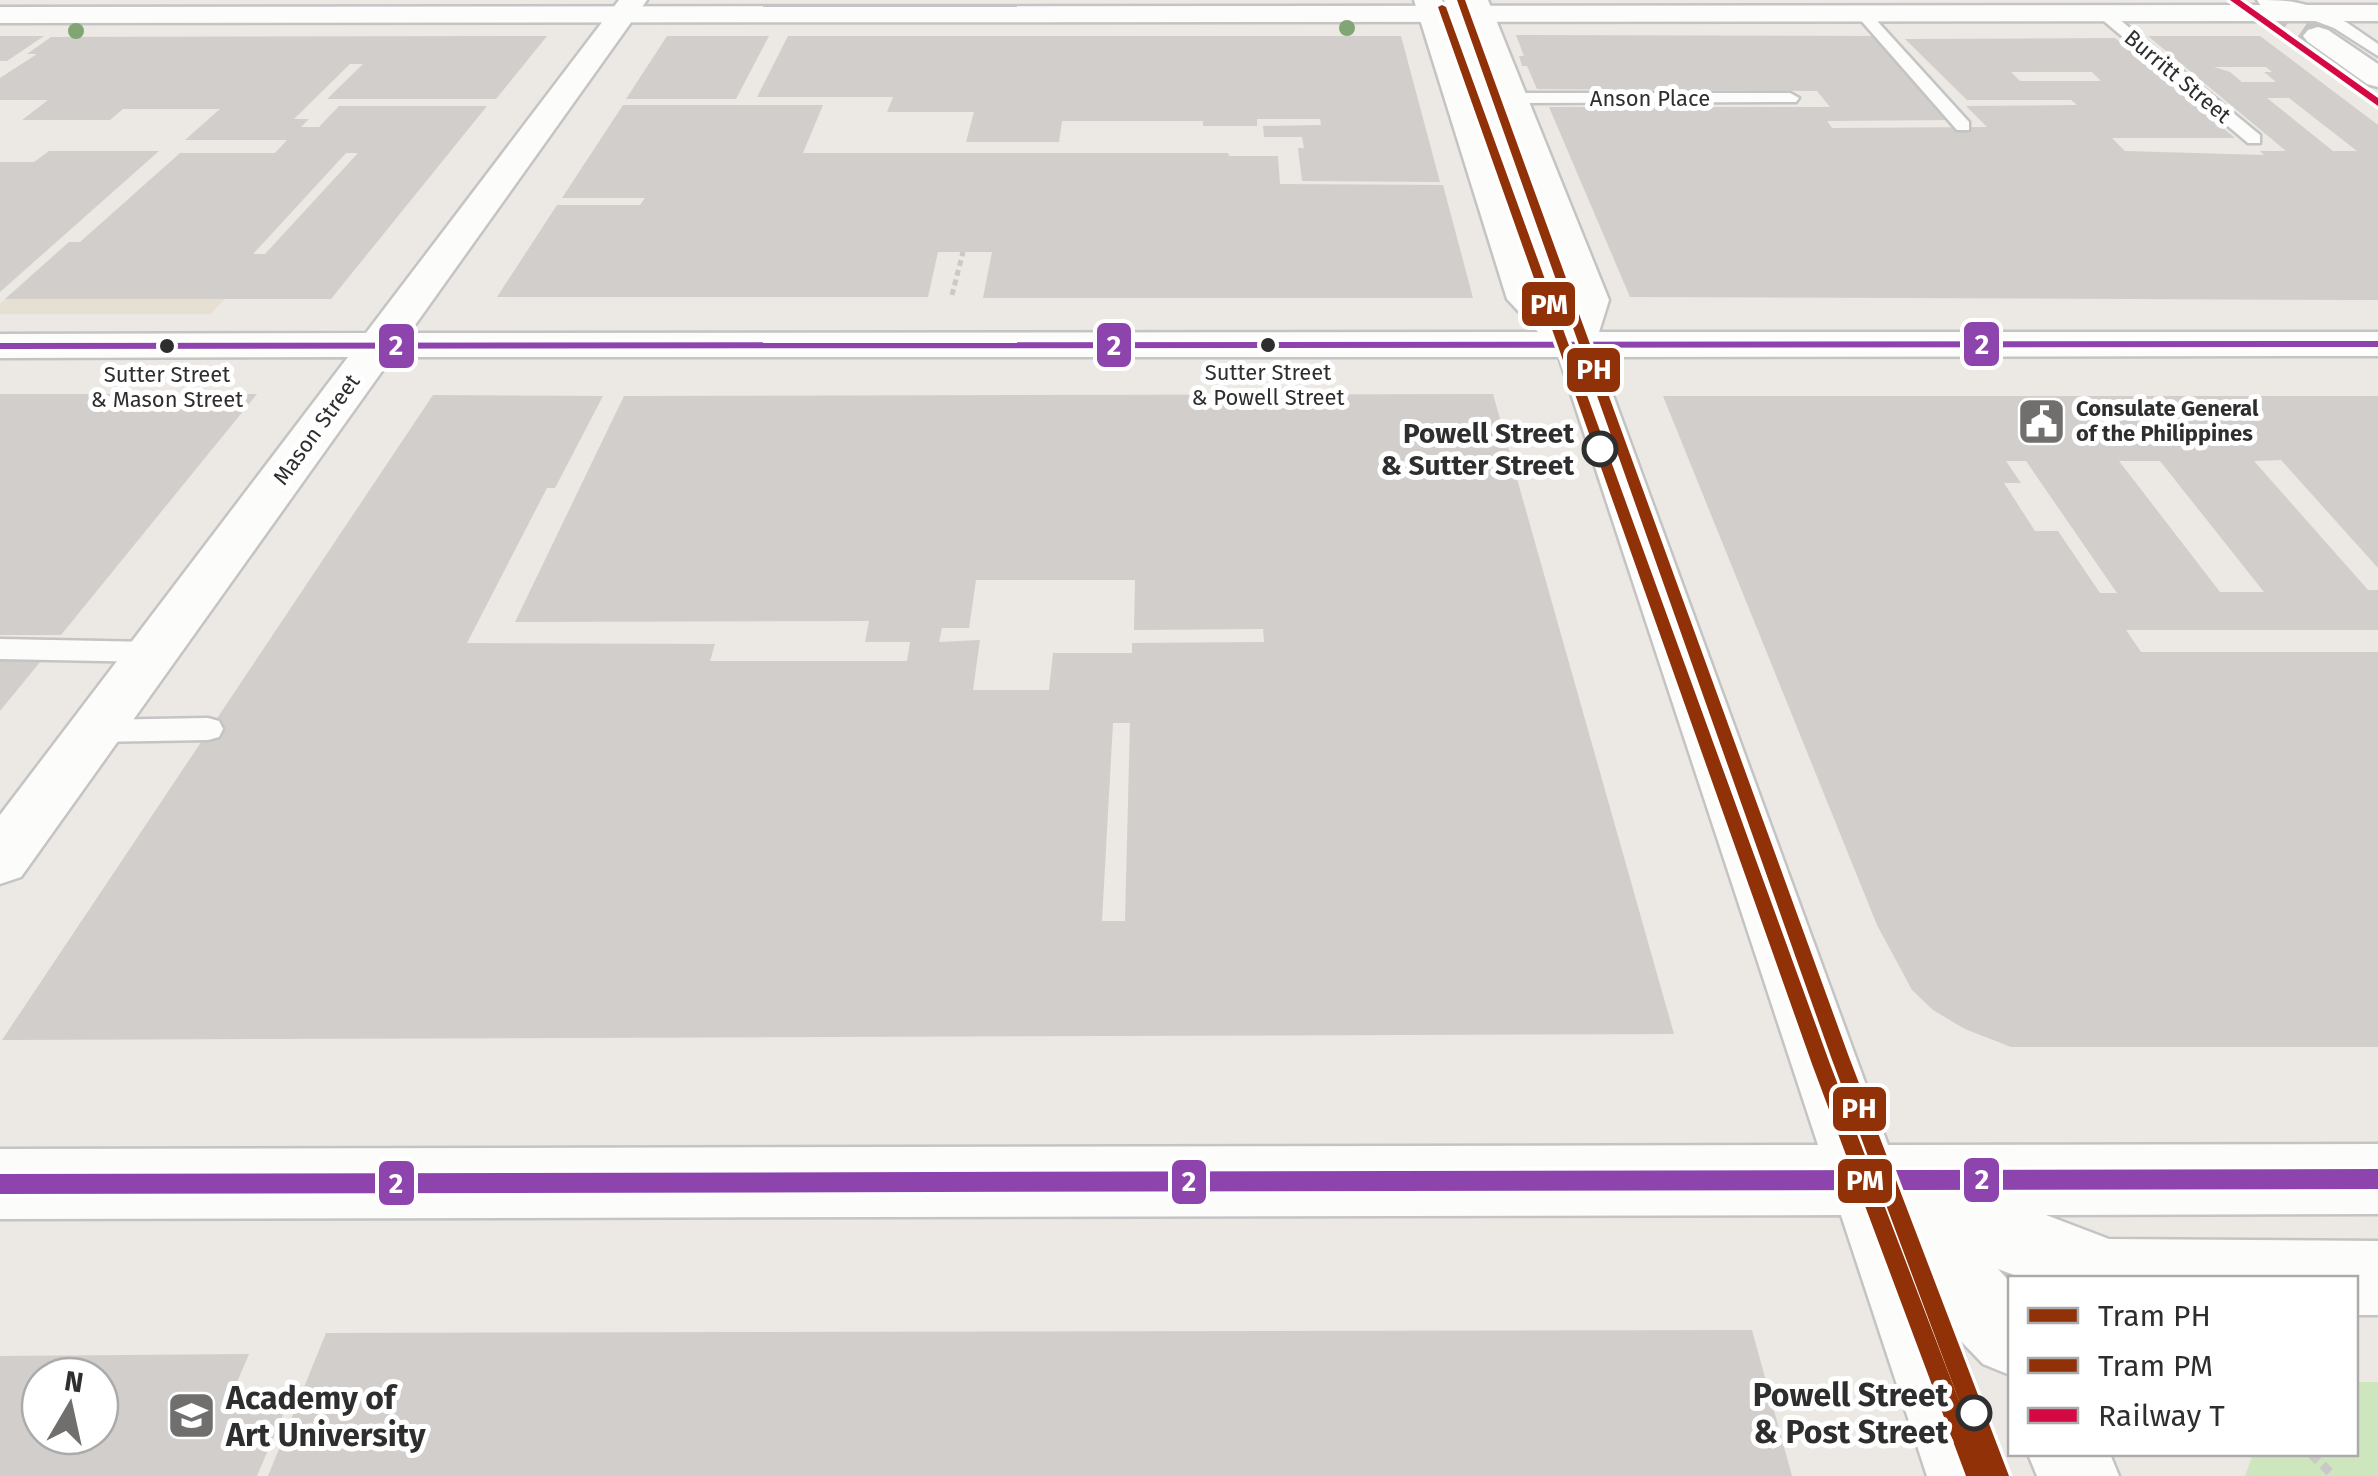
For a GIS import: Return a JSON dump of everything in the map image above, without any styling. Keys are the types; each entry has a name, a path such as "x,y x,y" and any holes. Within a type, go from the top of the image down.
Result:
{"street":[{"path":"2270,0 2313,25 2378,78"},
{"path":"0,15 628,7 1454,7 1863,14 1913,7 2313,25 2378,13"},
{"name":"Mason Street","path":"0,860 628,7"},
{"path":"1454,7 1511,98 1590,300 1575,344"},
{"path":"1454,7 1526,299 1575,344 1968,1476"},
{"path":"0,346 2378,344"},
{"path":"0,1184 2378,1179"},
{"path":"1863,1180 2109,1276"},
{"path":"1863,1180 2008,1335"}],"lane":[{"path":"1863,14 1963,126"},
{"name":"Burritt Street","path":"2103,14 2254,138"},
{"path":"2313,25 2356,36 2378,51"},
{"name":"Anson Place","path":"1511,98 1790,98"},
{"path":"0,650 152,652"},
{"path":"94,731 208,729"}],"path":[{"path":"952,298 964,252"},
{"path":"2313,1456 2334,1476"}],"shaded area":[{"path":"69,242 160,254 265,254 211,314 0,314 0,304"}],"green space":[{"path":"2358,1382 2378,1382 2378,1476 2245,1476 2252,1456 2358,1456"}],"building":[{"path":"1516,35 1878,36 1952,120 1827,121 1832,128 1987,127 1966,106 2077,105 2071,100 1967,100 1905,39 2115,38 2235,138 2112,138 2125,151 2264,155 2260,151 2286,151 2148,36 2260,36 2378,125 2378,300 1630,297 1549,107 1830,107 1817,91 1537,89 1527,66 1522,66 1519,56 1524,56","holes":["2214,67 2266,67 2272,72 2264,72 2276,82 2242,82 2230,72","2011,72 2092,72 2101,81 2020,81","2267,98 2289,98 2357,151 2333,151"]},
{"path":"0,36 44,36 7,61 0,61"},
{"path":"547,36 496,99 327,99 363,64 350,64 294,119 309,119 301,127 319,127 339,106 487,106 331,299 5,299 69,242 80,242 180,153 275,153 287,140 185,140 220,109 123,109 110,120 22,120 48,100 0,100 0,78 37,54 27,54 51,37","holes":["346,153 358,153 265,254 253,254"]},
{"path":"667,36 769,36 736,99 626,99"},
{"path":"788,36 1401,36 1440,182 1302,181 1298,148 1304,148 1302,137 1264,137 1263,126 1321,125 1320,119 1257,119 1257,126 1203,126 1203,121 1062,121 1059,142 966,142 974,112 887,112 893,97 757,97"},
{"path":"623,105 823,105 803,153 1228,153 1278,156 1280,184 1443,185 1473,298 983,298 992,252 938,252 928,297 497,297 557,205 640,205 645,198 562,198"},
{"path":"49,151 159,151 0,292 0,162 34,162"},
{"path":"0,394 257,394 61,635 0,635"},
{"path":"1493,394 1674,1034 2,1040 433,395 603,396 555,488 547,488 467,643 715,644 710,661 907,661 910,642 865,642 869,621 515,622 624,396","holes":["976,580 1135,580 1134,630 1263,629 1264,642 1132,643 1132,653 1053,653 1049,690 973,690 980,640 939,642 942,628 969,628","1113,723 1130,723 1125,921 1102,921"]},
{"path":"1663,396 2378,396 2378,568 2281,460 2254,461 2368,590 2378,590 2378,630 2126,630 2141,652 2378,652 2378,1047 2011,1047 1965,1029 1933,1010 1912,990 1877,925","holes":["2006,461 2026,461 2117,593 2100,593 2058,531 2035,531 2004,483 2021,483","2119,461 2160,461 2264,592 2220,592"]},
{"path":"0,656 45,656 0,711"},
{"path":"1752,1330 1792,1476 268,1476 326,1333"},
{"name":"Academy of Art University","path":"249,1354 231,1396 291,1396 257,1476 0,1476 0,1356"}],"tunnel":[{"path":"2266,0 2318,36"}],"tram line":[{"name":"PH","path":"1461,0 1840,1057 1998,1476"},
{"name":"PM","path":"1442,7 1821,1064 1977,1476"}],"rail line":[{"name":"T","path":"2234,0 2378,103"}],"transit line":[{"name":"2","path":"0,346 2378,344"},
{"name":"2","path":"0,1184 2378,1179"}],"place":[{"name":"Sutter Street & Powell Street","path":"1268,345"},
{"name":"Sutter Street & Mason Street","path":"167,346"},
{"name":"Consulate General of the Philippines","path":"2041,421"},
{"name":"Powell Street & Sutter Street","path":"1600,449"},
{"name":"Powell Street & Post Street","path":"1974,1413"},
{"name":"Academy of Art University","path":"191,1416"}]}
